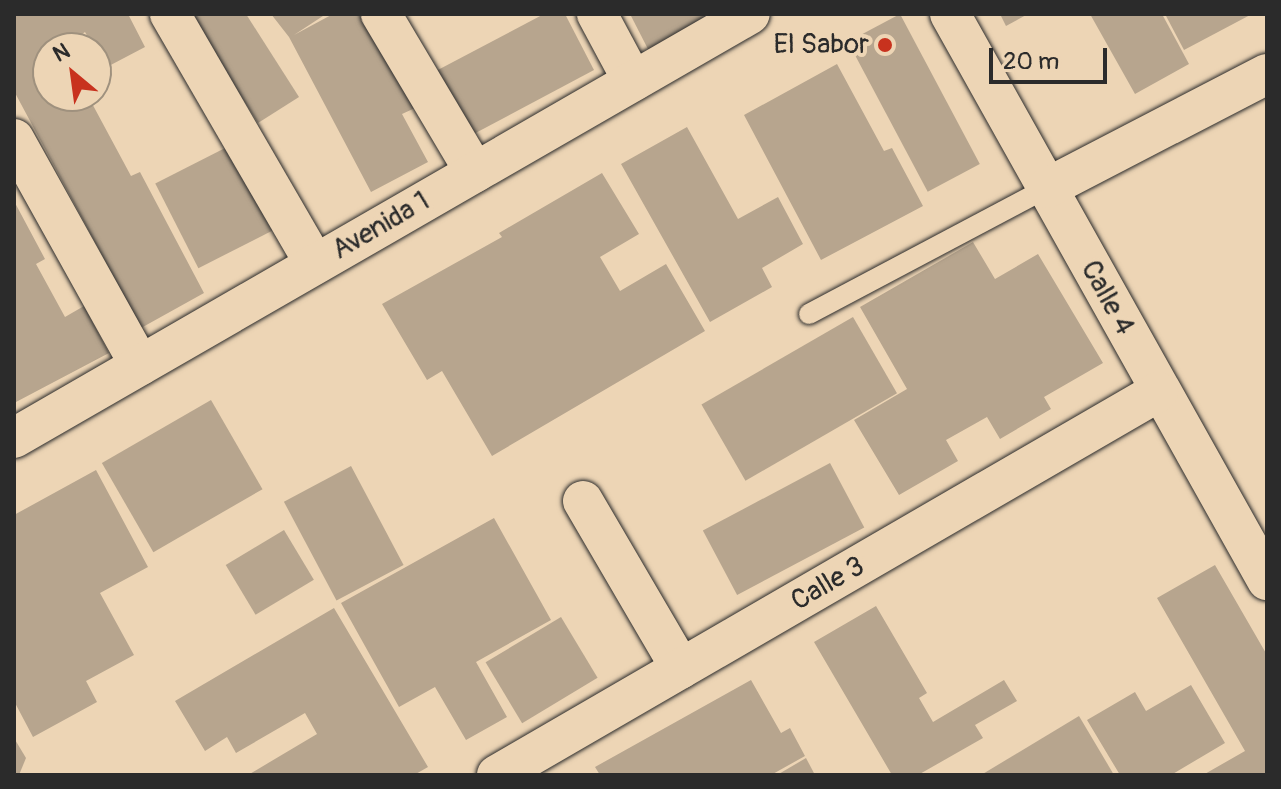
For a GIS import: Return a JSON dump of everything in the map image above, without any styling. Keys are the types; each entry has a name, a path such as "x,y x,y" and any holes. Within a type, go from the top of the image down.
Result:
{"street":[{"path":"170,14 315,264"},
{"path":"381,14 475,172"},
{"path":"597,14 633,81"},
{"name":"Avenida 1","path":"14,438 750,14"},
{"name":"Calle 4","path":"950,14 1158,392 1267,580"},
{"path":"1047,188 1267,74"},
{"path":"14,139 140,365"},
{"name":"Calle 3","path":"497,775 1158,392"},
{"path":"583,501 681,669"}],"lane":[{"path":"809,314 1047,188"}],"building":[{"path":"14,14 128,14 145,47 112,64 112,32 32,32 32,112 97,112 131,176 140,172 204,293 141,328 14,91"},
{"path":"189,14 246,14 299,97 258,123"},
{"path":"271,14 326,14 294,35 333,14 365,14 415,108 402,114 428,162 371,192 289,37"},
{"path":"544,14 565,14 594,70 468,137 434,72"},
{"path":"630,14 724,14 650,53"},
{"path":"900,14 980,164 928,192 848,42"},
{"path":"1000,14 1028,14 1006,26"},
{"path":"1090,14 1162,14 1189,64 1135,94"},
{"path":"1165,14 1252,14 1184,50"},
{"path":"837,64 884,151 892,148 923,206 821,260 744,115"},
{"path":"687,127 738,219 778,197 803,244 762,268 772,287 710,322 621,164"},
{"path":"231,145 274,230 198,268 155,184"},
{"path":"602,173 639,234 600,257 620,291 666,264 705,331 492,456 442,371 427,380 382,304 502,237 499,233"},
{"path":"14,201 45,259 36,264 65,317 84,306 109,353 16,402"},
{"path":"973,242 995,279 1038,254 1103,363 1044,397 1051,409 1000,439 987,417 946,440 958,461 899,495 854,420 907,389 860,307"},
{"path":"853,317 897,393 745,481 701,405"},
{"path":"211,400 262,489 153,552 102,463"},
{"path":"830,463 864,527 737,595 703,531"},
{"path":"351,466 404,565 336,601 284,502"},
{"path":"96,470 148,567 100,593 134,655 86,681 97,702 33,737 14,701 14,515"},
{"path":"494,518 551,620 476,662 507,717 466,740 435,687 399,707 341,603"},
{"path":"284,530 314,580 256,615 226,565"},
{"path":"1215,565 1267,655 1267,775 1203,775 1245,751 1157,598"},
{"path":"876,606 927,693 919,698 933,722 1004,680 1017,701 975,725 983,738 918,775 892,775 814,642"},
{"path":"334,608 428,767 414,775 248,775 317,734 305,713 236,753 227,737 205,751 175,701"},
{"path":"561,617 598,678 522,723 486,662"},
{"path":"751,680 781,733 790,728 805,756 771,775 600,775 595,767"},
{"path":"1191,685 1225,743 1171,775 1120,775 1087,720 1135,692 1146,711"},
{"path":"1079,716 1114,775 981,775"},
{"path":"14,738 26,758 19,775 14,775"},
{"path":"806,758 815,775 777,775"}],"place":[{"name":"El Sabor","path":"885,45"}]}
